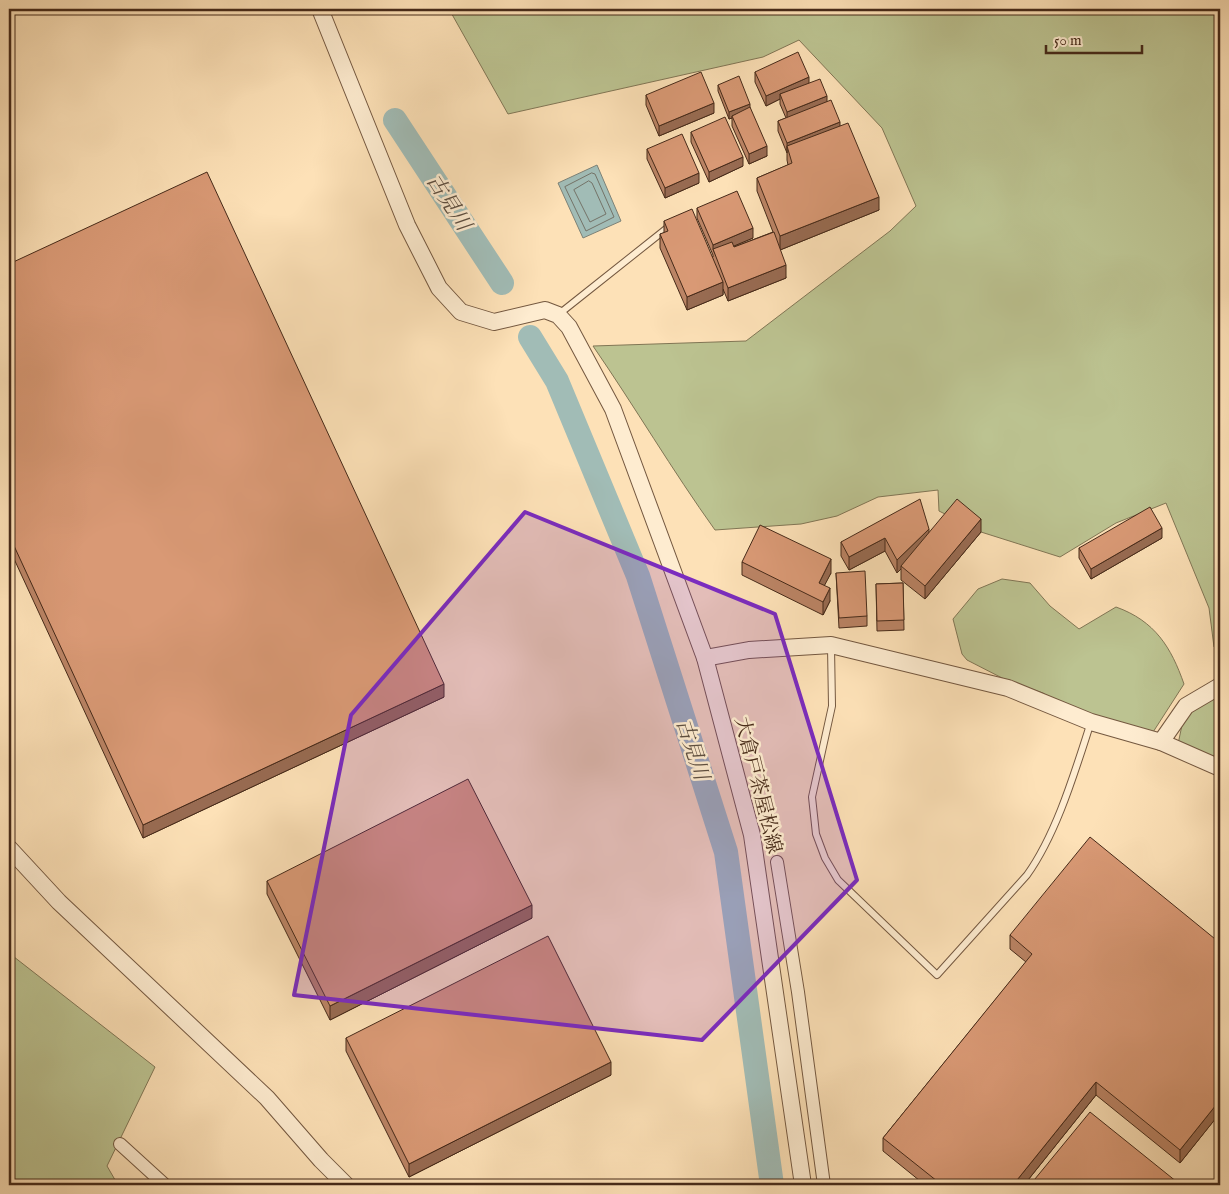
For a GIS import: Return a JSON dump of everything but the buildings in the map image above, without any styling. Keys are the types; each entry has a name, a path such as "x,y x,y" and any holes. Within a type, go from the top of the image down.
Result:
{"street":[{"path":"320,9 407,225 439,288 461,312 494,322 545,310 558,315"},
{"name":"大倉戸茶屋松線","path":"558,315 569,327 613,410 705,658 752,835 803,1185"},
{"path":"705,658 749,650 831,645 1008,688 1091,722 1161,742 1220,768"},
{"path":"1161,742 1186,706 1220,686"},
{"path":"9,848 58,902 267,1098 321,1160 346,1185"},
{"path":"777,862 798,992 824,1185"},
{"path":"120,1144 165,1185"}],"lane":[{"path":"558,315 671,225 680,221"},
{"path":"831,645 832,706 812,797 816,834 825,858 838,880 937,975 1027,875 1038,860 1074,776 1091,722"}],"highlighted area":[{"path":"525,512 775,614 857,880 702,1040 294,995 351,715"}],"green space":[{"path":"449,9 1220,9 1220,643 1214,647 1209,608 1166,503 1116,523 1060,557 981,532 939,511 938,490 878,497 837,516 801,524 715,530 593,346 746,341 890,231 916,206 882,128 799,40 763,57 508,114"},
{"path":"1002,579 1030,583 1050,606 1079,629 1116,607 1141,620 1160,637 1173,658 1184,684 1146,743 1089,725 1043,693 1006,680 967,660 962,654 953,619 978,589"},
{"path":"1220,687 1220,768 1177,749 1186,706"},
{"path":"9,953 155,1067 107,1166 118,1185 9,1185"}],"water":[{"path":"597,165 621,221 583,238 558,183"}],"waterway":[{"name":"古見川","path":"395,120 502,283"},
{"name":"古見川","path":"530,337 557,381 638,576 726,852 772,1185"}]}
